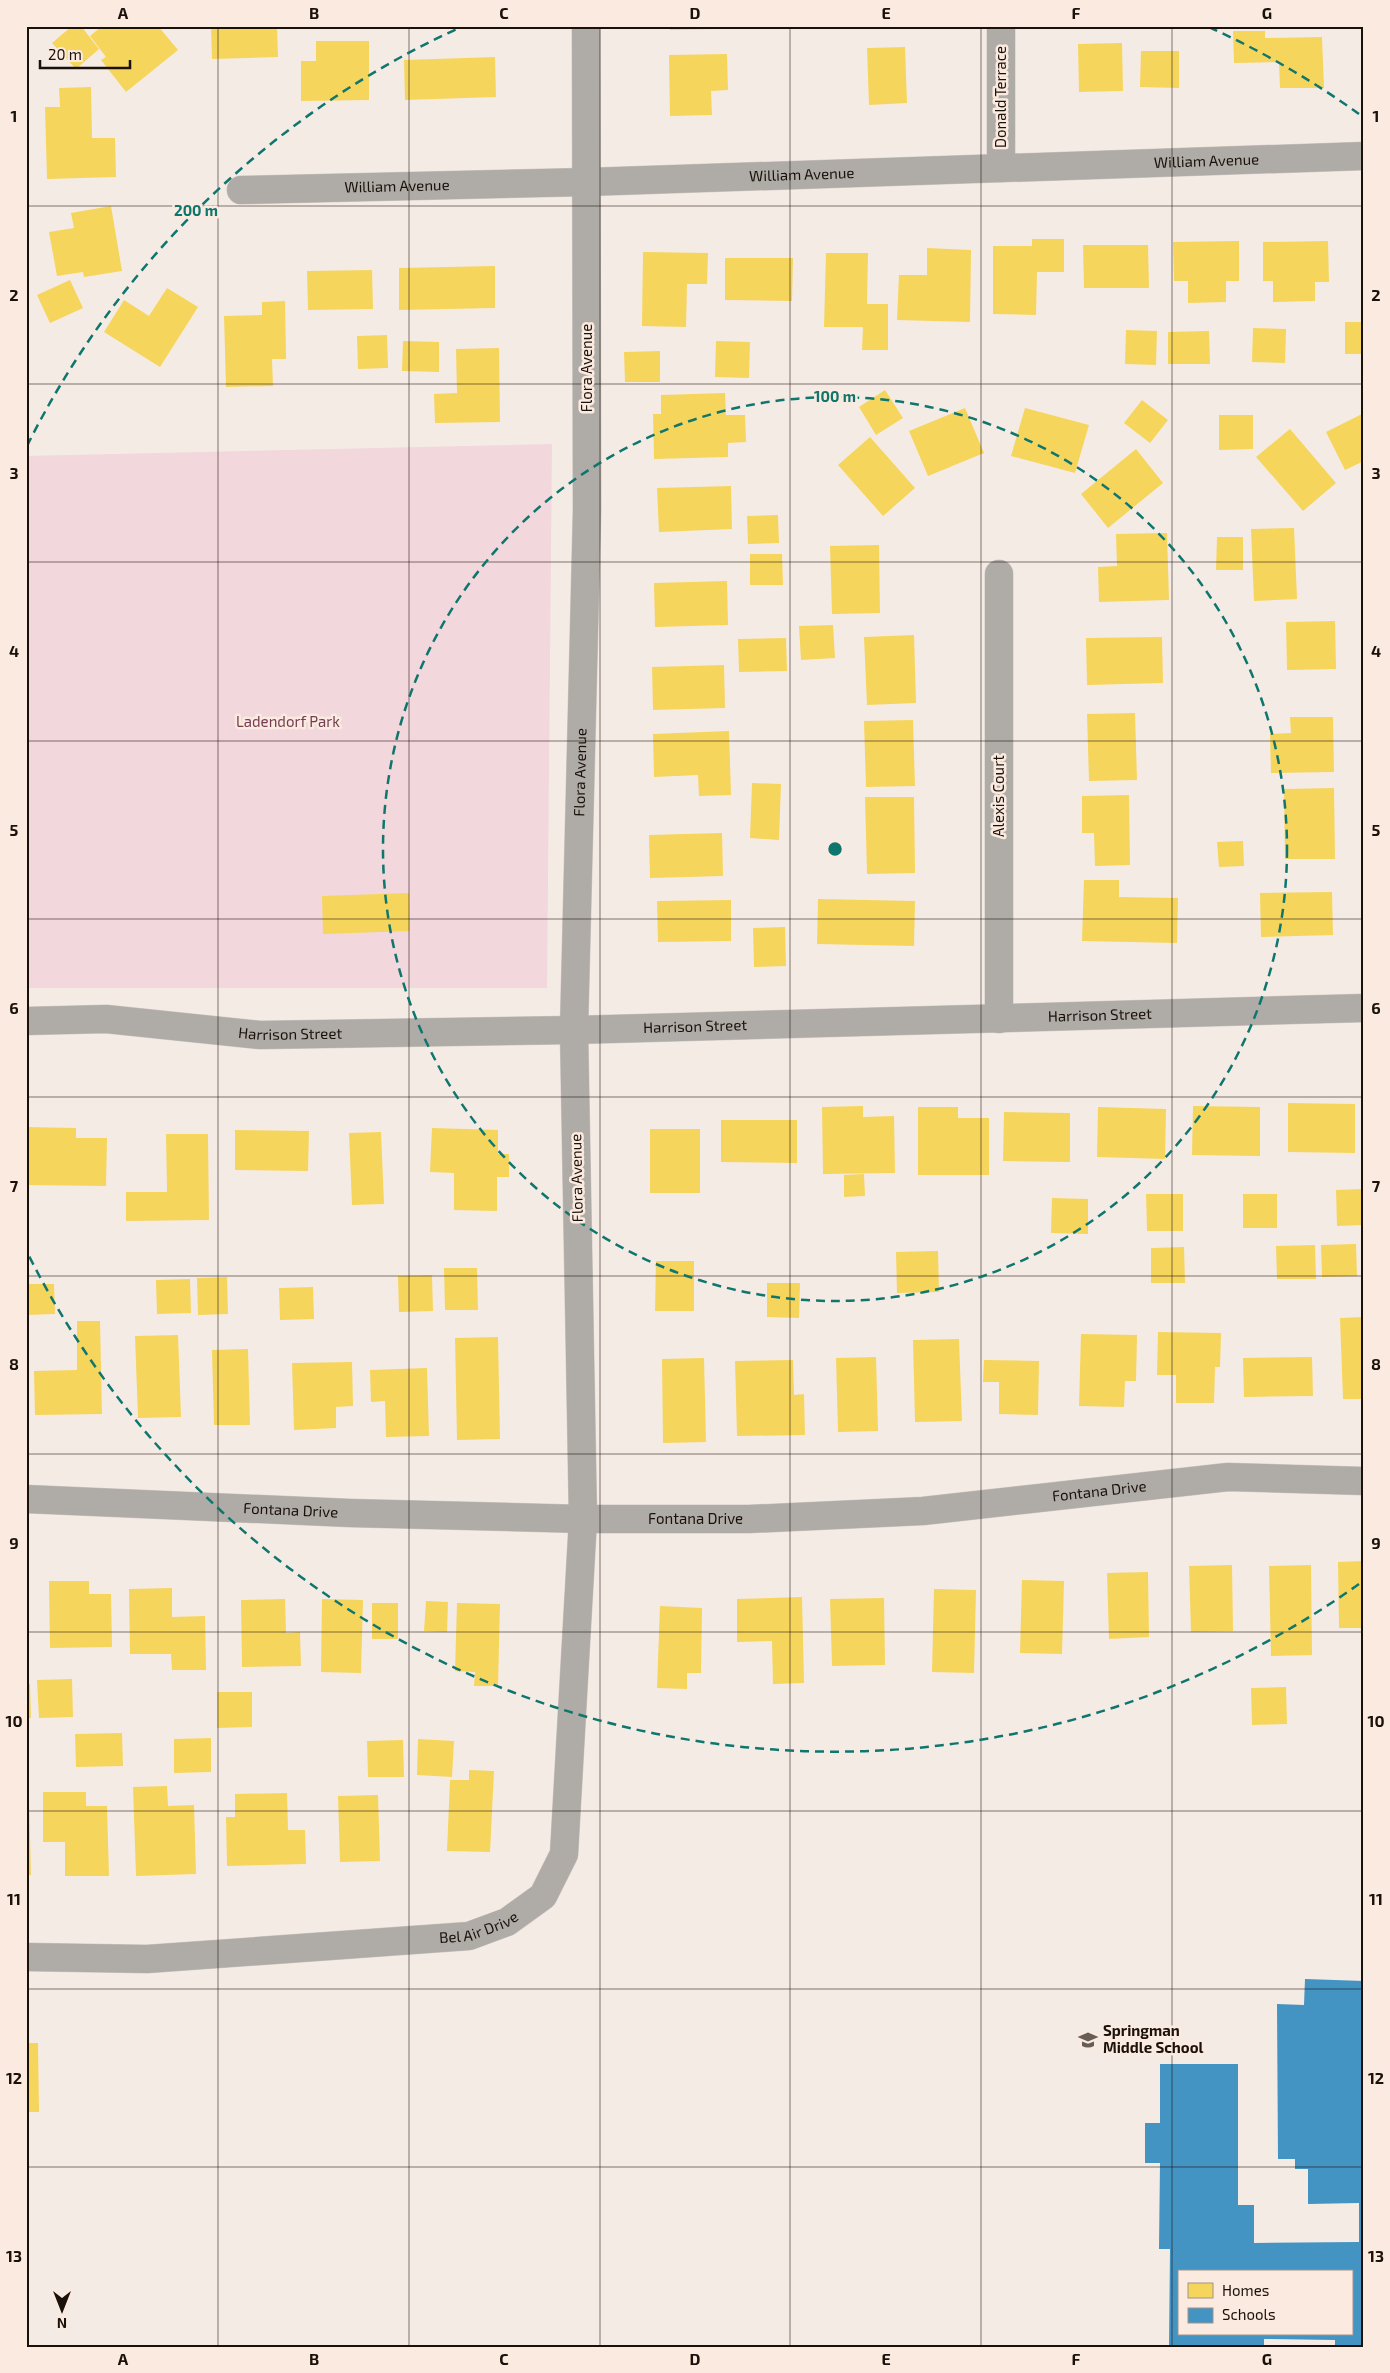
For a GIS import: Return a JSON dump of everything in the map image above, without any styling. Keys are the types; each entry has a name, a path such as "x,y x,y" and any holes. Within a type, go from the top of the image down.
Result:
{"street":[{"name":"Flora Avenue","path":"583,1519 574,1030 587,510 586,26"},
{"name":"Donald Terrace","path":"1001,26 1001,168"},
{"name":"William Avenue","path":"241,190 587,182 1364,156"},
{"name":"Alexis Court","path":"999,574 999,1019"},
{"name":"Harrison Street","path":"26,1021 106,1019 260,1035 574,1030 1364,1008"},
{"name":"Fontana Drive","path":"26,1499 350,1513 583,1519 749,1519 923,1511 1228,1477 1364,1481"},
{"name":"Bel Air Drive","path":"26,1957 147,1959 469,1936 507,1922 543,1896 564,1854 583,1519"}],"green space":[{"name":"Ladendorf Park","path":"552,444 547,988 26,988 26,456"}],"building: Homes":[{"path":"72,26 81,26 99,49 76,69 52,43"},
{"path":"102,26 158,26 178,50 126,92 101,60 106,57 90,36"},
{"path":"211,26 277,26 278,57 212,59"},
{"path":"670,26 719,26 719,29 670,30"},
{"path":"1233,31 1265,31 1265,38 1322,37 1324,88 1280,88 1279,62 1234,63"},
{"path":"316,41 369,41 369,100 301,101 301,61 316,61"},
{"path":"1122,43 1123,91 1079,92 1078,44"},
{"path":"905,47 907,103 869,105 867,48"},
{"path":"1141,51 1179,51 1179,88 1140,87"},
{"path":"727,54 728,90 711,91 712,115 670,116 669,55"},
{"path":"495,57 496,97 405,100 404,60"},
{"path":"91,87 92,138 115,138 116,177 47,179 45,107 60,107 59,88"},
{"path":"111,206 122,271 84,277 83,272 57,276 49,232 74,228 71,213"},
{"path":"1032,239 1064,239 1064,272 1037,272 1036,315 993,314 993,246 1032,246"},
{"path":"1239,241 1239,281 1226,281 1226,302 1188,303 1188,281 1174,281 1173,242"},
{"path":"1328,241 1329,282 1315,282 1315,301 1273,302 1273,281 1263,281 1263,242"},
{"path":"1083,245 1148,245 1149,288 1084,288"},
{"path":"927,248 971,250 970,322 897,320 899,275 927,275"},
{"path":"643,252 708,253 707,284 687,284 686,327 642,326"},
{"path":"826,253 868,253 867,304 888,304 888,350 862,350 863,327 824,327"},
{"path":"725,258 793,258 792,301 725,300"},
{"path":"495,266 495,308 399,310 399,268"},
{"path":"372,270 373,309 308,310 307,271"},
{"path":"70,280 83,308 50,323 37,295"},
{"path":"167,288 198,307 160,367 104,332 124,300 149,316"},
{"path":"285,301 286,359 272,359 273,386 226,387 224,316 262,315 262,302"},
{"path":"1345,322 1364,322 1364,354 1345,354"},
{"path":"1253,328 1286,329 1285,363 1252,362"},
{"path":"1126,330 1157,331 1156,365 1125,364"},
{"path":"1209,331 1210,364 1168,364 1168,332"},
{"path":"387,335 388,368 358,369 357,336"},
{"path":"403,341 439,342 439,372 402,371"},
{"path":"716,341 750,342 749,378 715,377"},
{"path":"499,348 500,422 435,423 434,394 457,393 456,349"},
{"path":"660,351 660,382 625,382 624,352"},
{"path":"885,390 903,418 876,435 859,407"},
{"path":"725,393 726,415 745,415 746,442 728,443 728,457 654,459 653,414 661,414 661,395"},
{"path":"1142,400 1168,420 1150,443 1124,423"},
{"path":"965,408 984,453 928,476 909,431"},
{"path":"1025,408 1089,425 1075,473 1011,456"},
{"path":"1364,413 1364,461 1345,470 1326,432"},
{"path":"1219,415 1253,415 1253,449 1219,450"},
{"path":"1290,429 1336,483 1303,511 1256,457"},
{"path":"870,437 915,488 883,516 838,465"},
{"path":"1136,449 1163,483 1108,528 1081,494"},
{"path":"731,486 732,529 659,532 657,488"},
{"path":"778,515 779,543 748,544 747,516"},
{"path":"1294,528 1297,599 1254,601 1251,529"},
{"path":"1167,533 1169,600 1099,602 1098,567 1117,566 1116,534"},
{"path":"1217,537 1243,537 1243,570 1216,570"},
{"path":"879,545 880,613 832,614 830,546"},
{"path":"750,554 782,554 783,585 750,585"},
{"path":"727,581 728,625 655,627 654,583"},
{"path":"1335,621 1336,669 1287,670 1286,622"},
{"path":"833,625 835,658 801,660 799,626"},
{"path":"914,635 916,703 867,705 864,637"},
{"path":"1162,637 1163,683 1087,685 1086,638"},
{"path":"786,638 787,671 739,672 738,639"},
{"path":"724,665 725,708 653,710 652,667"},
{"path":"1135,713 1137,780 1089,781 1087,714"},
{"path":"1290,717 1333,717 1334,772 1271,773 1270,734 1291,733"},
{"path":"913,720 915,786 866,787 864,721"},
{"path":"729,731 731,795 699,796 698,775 654,777 653,734"},
{"path":"752,783 781,784 779,840 750,838"},
{"path":"1334,788 1335,859 1285,859 1284,789"},
{"path":"1129,795 1130,865 1095,866 1094,833 1082,833 1082,796"},
{"path":"865,797 914,797 915,873 867,874"},
{"path":"722,833 723,876 650,878 649,835"},
{"path":"1243,841 1244,866 1219,867 1217,842"},
{"path":"1084,880 1119,880 1119,897 1178,898 1177,943 1082,941"},
{"path":"1332,892 1333,935 1261,937 1260,893"},
{"path":"409,893 410,931 323,934 322,896"},
{"path":"818,899 915,901 914,946 817,944"},
{"path":"731,900 731,941 658,942 657,901"},
{"path":"785,927 786,966 754,967 753,928"},
{"path":"1288,1103 1355,1104 1355,1153 1288,1152"},
{"path":"863,1106 863,1117 894,1116 895,1173 823,1174 822,1107"},
{"path":"1193,1106 1260,1107 1260,1156 1192,1155"},
{"path":"918,1107 958,1107 958,1118 989,1118 989,1175 918,1175"},
{"path":"1098,1107 1166,1109 1165,1159 1097,1157"},
{"path":"1004,1112 1070,1113 1070,1162 1003,1161"},
{"path":"721,1120 797,1120 797,1163 721,1162"},
{"path":"26,1127 76,1128 76,1138 107,1138 106,1186 26,1185"},
{"path":"432,1128 498,1130 498,1154 509,1154 509,1177 497,1177 497,1211 454,1210 454,1173 430,1172"},
{"path":"650,1129 700,1129 700,1193 650,1193"},
{"path":"235,1130 309,1131 308,1171 235,1170"},
{"path":"381,1132 384,1204 352,1205 349,1133"},
{"path":"166,1134 208,1134 209,1220 126,1221 126,1192 167,1192"},
{"path":"864,1174 865,1196 844,1197 844,1175"},
{"path":"1364,1189 1364,1225 1337,1226 1336,1190"},
{"path":"1146,1194 1183,1194 1183,1231 1147,1231"},
{"path":"1243,1194 1277,1194 1277,1228 1243,1228"},
{"path":"1052,1198 1088,1199 1088,1234 1051,1233"},
{"path":"1356,1244 1357,1276 1322,1277 1321,1245"},
{"path":"1315,1245 1316,1279 1277,1279 1276,1246"},
{"path":"1184,1247 1185,1283 1151,1283 1151,1248"},
{"path":"938,1251 939,1292 897,1293 896,1252"},
{"path":"656,1261 694,1261 694,1311 655,1311"},
{"path":"444,1268 477,1268 478,1310 445,1310"},
{"path":"432,1275 433,1311 399,1312 398,1276"},
{"path":"227,1277 228,1314 198,1315 197,1278"},
{"path":"190,1279 191,1313 157,1314 156,1280"},
{"path":"767,1283 800,1283 799,1318 767,1317"},
{"path":"26,1284 54,1284 55,1314 26,1315"},
{"path":"313,1287 314,1319 280,1320 279,1288"},
{"path":"1364,1317 1364,1399 1343,1399 1340,1318"},
{"path":"77,1321 100,1321 102,1414 35,1415 34,1371 77,1370"},
{"path":"1158,1332 1221,1333 1220,1367 1215,1367 1214,1403 1176,1403 1176,1375 1157,1375"},
{"path":"1081,1334 1137,1335 1136,1381 1125,1381 1124,1407 1079,1406"},
{"path":"178,1335 181,1417 138,1418 135,1336"},
{"path":"498,1337 500,1439 457,1440 455,1338"},
{"path":"959,1339 962,1421 915,1422 913,1340"},
{"path":"248,1349 250,1425 214,1425 212,1350"},
{"path":"876,1357 878,1431 838,1432 836,1358"},
{"path":"1312,1357 1313,1396 1244,1397 1243,1358"},
{"path":"704,1358 706,1442 663,1443 662,1359"},
{"path":"793,1360 794,1395 804,1394 805,1435 737,1436 735,1361"},
{"path":"984,1360 1039,1361 1038,1415 999,1414 999,1382 983,1382"},
{"path":"352,1362 353,1406 336,1407 336,1428 294,1430 292,1363"},
{"path":"427,1368 429,1436 386,1437 385,1401 371,1402 370,1370"},
{"path":"1364,1561 1364,1628 1339,1628 1338,1562"},
{"path":"1232,1565 1233,1631 1191,1632 1189,1566"},
{"path":"1311,1565 1312,1655 1271,1656 1269,1566"},
{"path":"1148,1572 1149,1637 1109,1639 1107,1573"},
{"path":"1022,1580 1064,1581 1062,1654 1020,1653"},
{"path":"49,1581 89,1581 89,1594 111,1594 112,1647 50,1648"},
{"path":"172,1588 172,1617 205,1616 206,1670 172,1670 171,1654 130,1654 129,1589"},
{"path":"934,1589 976,1590 974,1673 932,1672"},
{"path":"802,1597 804,1683 773,1684 772,1641 737,1642 737,1599"},
{"path":"884,1598 885,1665 832,1666 830,1599"},
{"path":"285,1599 286,1633 300,1632 301,1666 242,1667 241,1600"},
{"path":"322,1599 363,1600 361,1673 321,1672"},
{"path":"426,1601 448,1602 447,1632 424,1631"},
{"path":"372,1603 398,1603 398,1639 372,1639"},
{"path":"457,1603 500,1604 498,1686 474,1686 475,1672 455,1671"},
{"path":"660,1606 702,1608 701,1673 687,1673 687,1689 657,1688"},
{"path":"72,1679 73,1717 39,1718 37,1680"},
{"path":"30,1684 31,1718 26,1718 26,1685"},
{"path":"1286,1687 1287,1724 1252,1725 1251,1688"},
{"path":"217,1692 252,1692 252,1727 217,1728"},
{"path":"122,1733 123,1766 76,1767 75,1734"},
{"path":"211,1738 211,1772 174,1773 174,1739"},
{"path":"418,1739 454,1741 452,1777 417,1775"},
{"path":"403,1740 404,1777 368,1777 367,1741"},
{"path":"469,1770 494,1771 490,1852 447,1851 450,1780 469,1780"},
{"path":"167,1786 168,1806 194,1805 196,1874 136,1876 133,1787"},
{"path":"43,1792 86,1792 86,1806 107,1806 109,1876 65,1876 65,1842 43,1842"},
{"path":"287,1793 288,1830 305,1830 306,1864 227,1866 226,1817 235,1817 235,1794"},
{"path":"378,1795 380,1861 340,1862 338,1796"},
{"path":"26,1798 29,1798 31,1875 26,1875"},
{"path":"26,2043 38,2043 39,2112 26,2112"}],"building: Schools":[{"name":"Springman Middle School","path":"1305,1979 1364,1981 1364,2347 1335,2347 1335,2340 1264,2339 1264,2347 1169,2347 1170,2249 1159,2249 1160,2163 1145,2163 1145,2123 1160,2123 1160,2064 1238,2064 1238,2205 1254,2205 1254,2243 1359,2242 1359,2203 1308,2204 1308,2169 1295,2169 1295,2159 1278,2159 1277,2004 1304,2005"}],"place":[{"name":"Springman Middle School","path":"1088,2040"}]}
